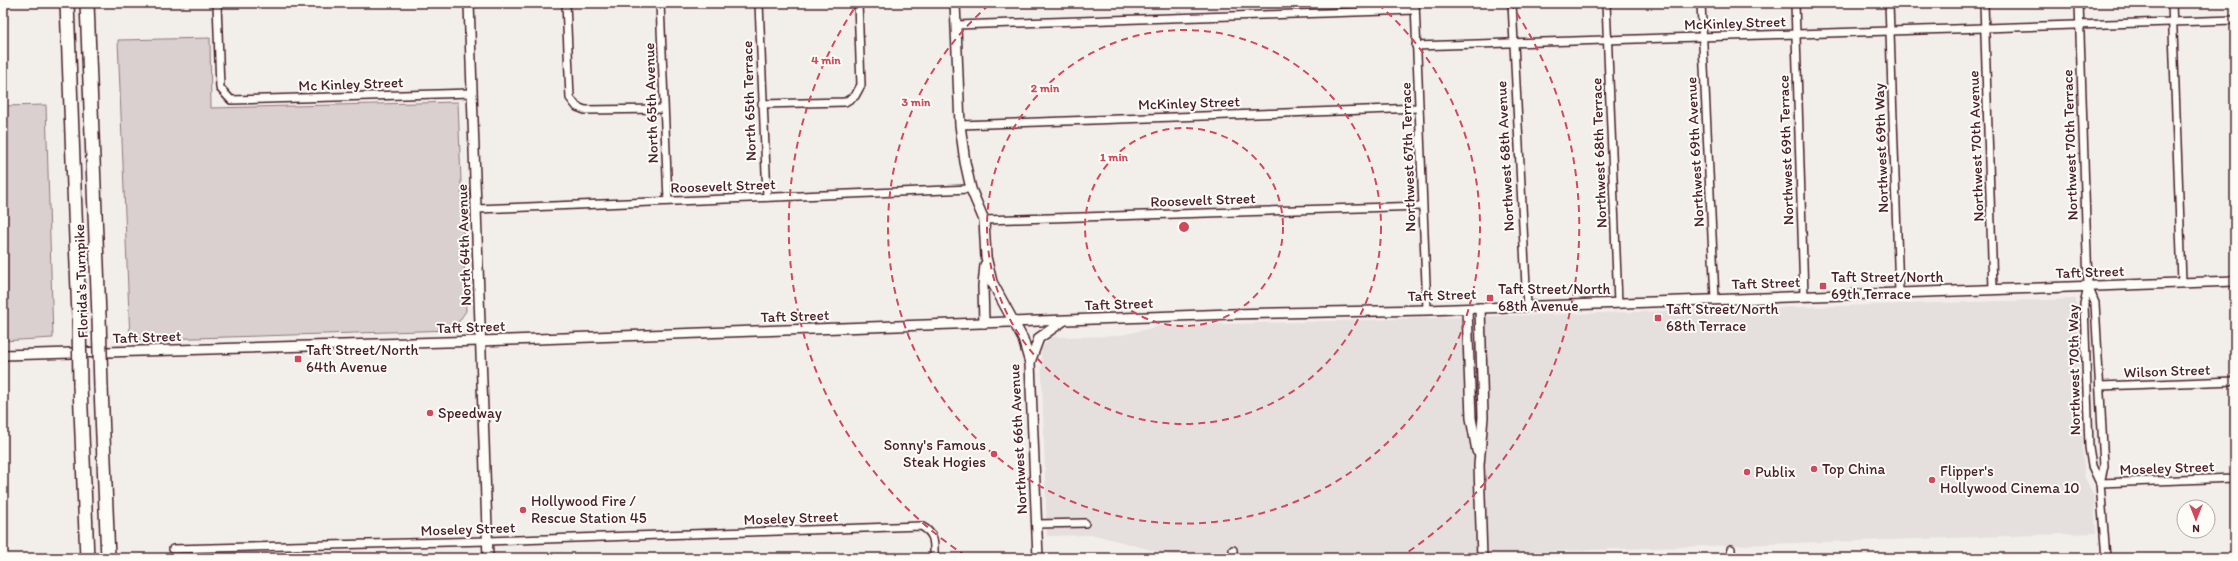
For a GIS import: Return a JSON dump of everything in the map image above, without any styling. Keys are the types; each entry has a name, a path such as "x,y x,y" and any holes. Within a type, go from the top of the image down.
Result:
{"highway":[{"name":"Florida's Turnpike","path":"67,3 87,558"},
{"name":"Florida's Turnpike","path":"87,3 108,558"}],"street":[{"name":"Mc Kinley Street","path":"217,3 220,88 231,100 472,93"},
{"name":"North 64th Avenue","path":"470,3 488,558"},
{"path":"566,3 570,98 577,107 585,110 663,109"},
{"name":"North 65th Avenue","path":"660,3 663,109 668,201"},
{"name":"North 65th Terrace","path":"759,3 767,197"},
{"path":"762,104 845,102 855,96 861,84 858,3"},
{"path":"956,3 960,125 971,188 984,220 986,257 983,286 984,323"},
{"name":"Northwest 68th Avenue","path":"1512,3 1527,307"},
{"name":"Northwest 68th Terrace","path":"1606,3 1618,302"},
{"name":"Northwest 69th Avenue","path":"1701,3 1715,299"},
{"name":"Northwest 69th Terrace","path":"1795,3 1804,296"},
{"name":"Northwest 69th Way","path":"1890,3 1899,292"},
{"name":"Northwest 70th Avenue","path":"1984,3 1993,289"},
{"name":"Northwest 70th Terrace","path":"2079,3 2088,286"},
{"path":"2172,3 2182,282"},
{"path":"956,25 1415,7"},
{"name":"Northwest 67th Terrace","path":"1415,7 1427,310"},
{"name":"McKinley Street","path":"1416,46 2235,20"},
{"name":"McKinley Street","path":"960,125 1419,108"},
{"name":"Roosevelt Street","path":"477,209 971,188"},
{"name":"Roosevelt Street","path":"984,220 1422,206"},
{"name":"Northwest 66th Avenue","path":"986,257 992,282 1023,339 1030,363 1038,558"},
{"name":"Taft Street","path":"3,355 480,341 1064,320 1467,309 1618,302 2235,281"},
{"name":"Northwest 70th Way","path":"2088,286 2095,302 2104,466 2100,483 2106,558"},
{"name":"Northwest 70th Way","path":"2088,286 2084,304 2088,432 2092,466 2100,483"},
{"path":"1480,308 1483,417 1479,464 1482,558"},
{"path":"1467,309 1471,418 1479,464"},
{"path":"1030,363 1038,338 1064,320"},
{"name":"Wilson Street","path":"2100,386 2235,381"},
{"name":"Moseley Street","path":"2100,483 2235,478"},
{"path":"1036,524 1085,523"},
{"name":"Moseley Street","path":"173,549 488,542 921,526 930,531 934,540 934,558"},
{"path":"1731,549 1731,558"},
{"path":"1232,550 1233,558"}],"shaded area":[{"path":"210,38 211,108 458,102 466,311 453,330 130,340 118,40"},
{"path":"46,105 53,338 3,341 3,106"},
{"path":"2076,299 2084,476 2094,496 2096,533 1350,558 1182,558 1095,535 1047,536 1041,349 1051,337 1117,336 1161,326"}],"place":[{"name":"Taft Street/North 69th Terrace","path":"1823,286"},
{"name":"Taft Street/North 68th Avenue","path":"1490,298"},
{"name":"Taft Street/North 68th Terrace","path":"1658,318"},
{"name":"Taft Street/North 64th Avenue","path":"298,359"},
{"name":"Speedway","path":"430,413"},
{"name":"Sonny's Famous Steak Hogies","path":"994,454"},
{"name":"Top China","path":"1814,469"},
{"name":"Publix","path":"1747,472"},
{"name":"Flipper's Hollywood Cinema 10","path":"1932,480"},
{"name":"Hollywood Fire / Rescue Station 45","path":"523,510"}]}
